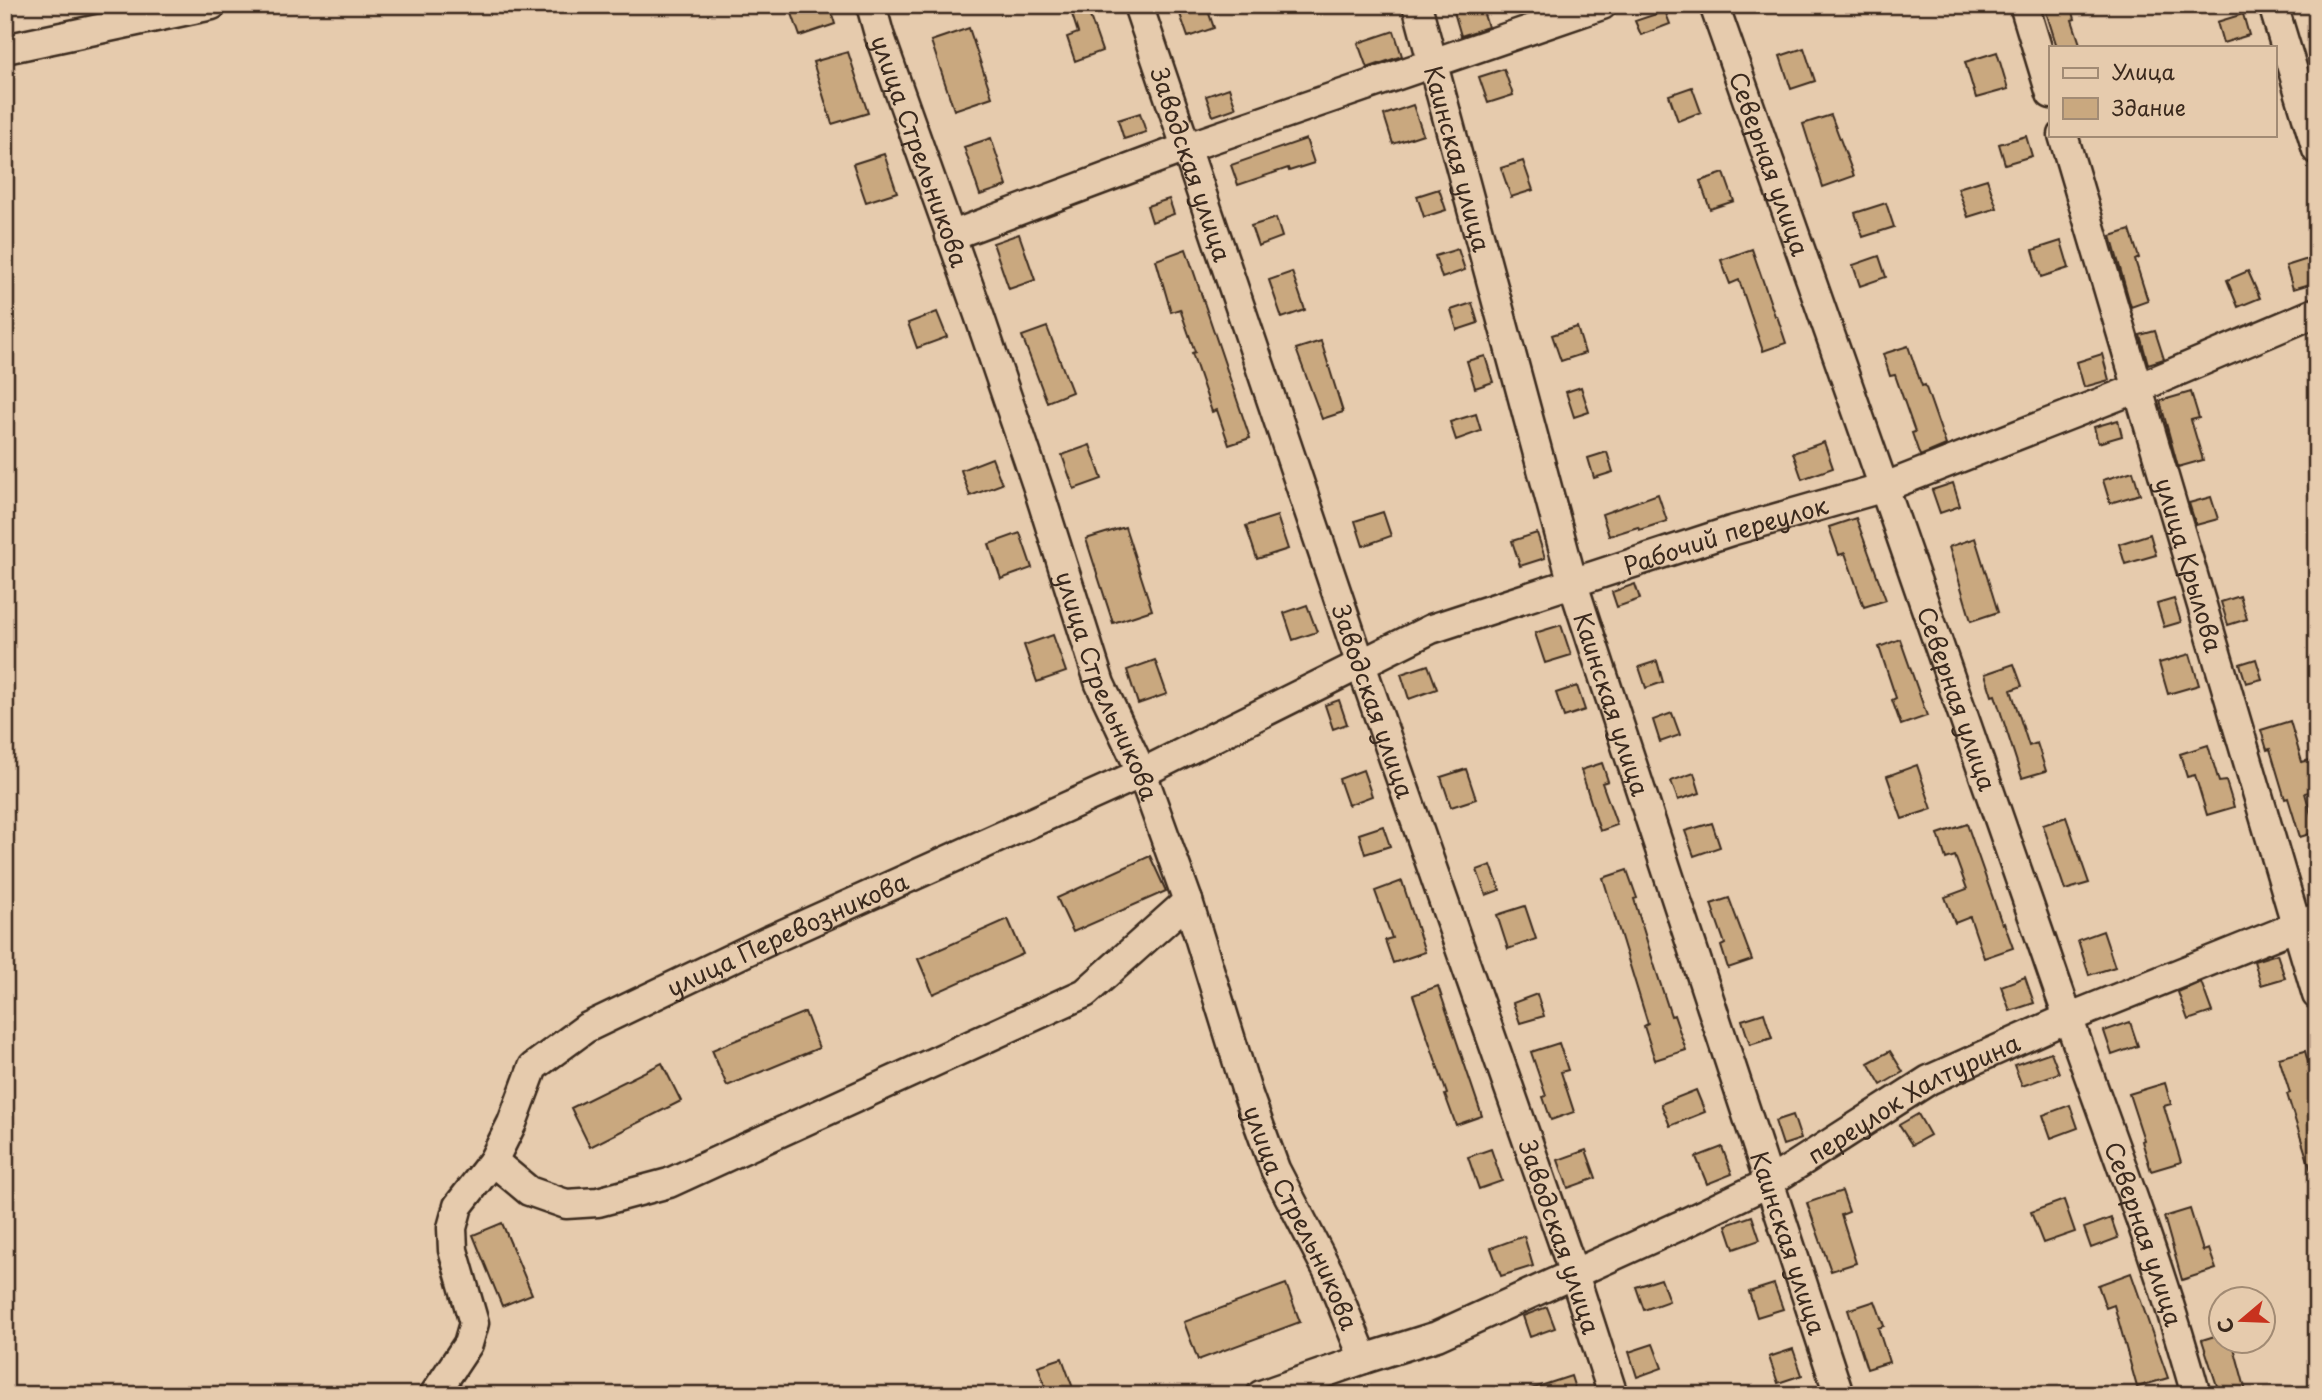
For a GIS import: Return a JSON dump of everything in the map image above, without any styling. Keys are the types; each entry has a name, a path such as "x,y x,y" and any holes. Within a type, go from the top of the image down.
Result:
{"street":[{"path":"5,49 212,5"},
{"name":"улица Стрельникова","path":"871,5 878,34 1030,466 1100,684 1142,773 1188,901 1247,1092 1275,1169 1329,1272 1364,1359"},
{"name":"Заводская улица","path":"1138,5 1360,662 1574,1274 1613,1395"},
{"name":"Каинская улица","path":"1417,5 1573,584 1839,1395"},
{"path":"950,236 1185,148 1602,5"},
{"name":"Северная улица","path":"1714,5 2176,1320 2196,1395"},
{"path":"2024,5 2049,87"},
{"path":"2273,5 2317,150"},
{"name":"улица Крылова","path":"2063,136 2138,388 2306,923 2317,995"},
{"name":"Рабочий переулок","path":"1142,773 1430,629 1731,531 1885,487 2138,388 2317,312"},
{"name":"улица Перевозникова","path":"434,1395 468,1344 474,1322 453,1250 452,1228 458,1206 493,1161 512,1123 533,1067 586,1028 770,940 1142,773"},
{"path":"493,1161 529,1191 566,1204 598,1202 669,1183 1085,993 1188,901"},
{"name":"переулок Халтурина","path":"1261,1395 1437,1336 1770,1182 1929,1080 2068,1018 2306,923"}],"building":[{"path":"789,5 829,5 835,24 800,36"},
{"path":"1069,5 1086,5 1102,51 1075,61 1067,37 1078,33"},
{"path":"1196,5 1206,5 1214,28 1188,37 1179,11"},
{"path":"1452,5 1481,5 1488,27 1461,36"},
{"path":"2044,5 2071,5 2075,19 2072,20 2081,46 2057,46"},
{"path":"1665,11 1670,24 1641,35 1635,21"},
{"path":"2243,14 2249,35 2223,43 2217,22"},
{"path":"969,28 992,97 954,110 931,41"},
{"path":"1394,31 1402,56 1367,68 1358,43"},
{"path":"1804,48 1815,81 1791,89 1780,56"},
{"path":"848,52 868,113 832,124 813,62"},
{"path":"1997,52 2008,89 1976,98 1965,62"},
{"path":"1504,69 1513,95 1488,103 1479,77"},
{"path":"1692,87 1701,112 1678,121 1669,95"},
{"path":"1229,88 1236,108 1213,116 1206,96"},
{"path":"1413,105 1423,134 1393,144 1384,115"},
{"path":"1140,113 1146,132 1124,139 1118,120"},
{"path":"1831,115 1854,176 1823,187 1803,124"},
{"path":"2026,136 2032,156 2005,164 1999,144"},
{"path":"991,138 1007,186 980,195 964,147"},
{"path":"1306,139 1314,163 1289,171 1288,168 1238,185 1231,165"},
{"path":"884,154 897,192 866,202 853,164"},
{"path":"1523,161 1533,190 1511,197 1501,168"},
{"path":"1724,173 1734,201 1710,209 1700,181"},
{"path":"1987,179 1997,208 1968,217 1958,188"},
{"path":"1439,189 1446,210 1424,217 1417,196"},
{"path":"1169,199 1174,214 1152,222 1147,206"},
{"path":"1886,203 1894,227 1863,237 1855,213"},
{"path":"1276,218 1282,237 1258,246 1251,226"},
{"path":"2130,230 2139,258 2135,260 2148,301 2131,307 2111,236"},
{"path":"1019,234 1035,280 1009,289 993,243"},
{"path":"2061,241 2069,268 2041,277 2033,250"},
{"path":"1186,249 1250,438 1229,445 1217,410 1212,412 1180,309 1171,312 1156,260"},
{"path":"1458,249 1465,270 1442,278 1435,256"},
{"path":"1752,249 1786,343 1763,351 1739,280 1730,284 1721,260"},
{"path":"1879,256 1886,277 1860,286 1853,265"},
{"path":"2311,258 2317,282 2293,289 2286,266"},
{"path":"2248,271 2260,298 2238,307 2227,280"},
{"path":"1292,272 1305,310 1282,318 1269,280"},
{"path":"1472,303 1478,323 1457,330 1451,310"},
{"path":"937,312 947,337 917,348 908,323"},
{"path":"1047,327 1072,392 1047,402 1022,336"},
{"path":"1577,327 1585,353 1561,361 1552,335"},
{"path":"2155,331 2164,359 2148,364 2140,335"},
{"path":"1321,341 1343,412 1322,419 1296,349"},
{"path":"1908,346 1946,445 1920,456 1912,433 1915,432 1895,375 1890,376 1883,354"},
{"path":"2102,354 2109,380 2084,387 2077,362"},
{"path":"1485,356 1493,382 1475,388 1467,361"},
{"path":"1581,387 1589,412 1574,417 1566,392"},
{"path":"2191,392 2199,418 2191,420 2203,460 2178,467 2160,401"},
{"path":"1476,414 1481,431 1456,440 1450,422"},
{"path":"2118,420 2122,436 2098,443 2094,427"},
{"path":"1824,442 1833,468 1802,479 1793,453"},
{"path":"1090,445 1102,479 1074,489 1062,455"},
{"path":"1607,452 1613,472 1594,478 1588,458"},
{"path":"992,458 1002,484 970,496 961,470"},
{"path":"2133,471 2140,494 2110,503 2103,480"},
{"path":"1953,483 1960,506 1940,513 1932,490"},
{"path":"1658,494 1667,521 1609,536 1602,514"},
{"path":"2211,497 2218,519 2196,525 2189,503"},
{"path":"1383,512 1391,536 1363,546 1355,521"},
{"path":"1277,516 1288,549 1257,559 1246,526"},
{"path":"1856,518 1886,600 1864,607 1845,553 1839,555 1829,527"},
{"path":"1125,527 1152,610 1113,623 1086,539"},
{"path":"1020,533 1032,568 1001,579 989,544"},
{"path":"1537,533 1545,558 1520,566 1512,541"},
{"path":"2150,534 2156,555 2125,564 2119,544"},
{"path":"1975,538 1998,612 1971,621 1949,547"},
{"path":"1635,584 1640,599 1617,607 1612,592"},
{"path":"2240,596 2247,619 2228,625 2221,602"},
{"path":"2174,599 2181,622 2164,627 2157,604"},
{"path":"1307,605 1317,632 1293,640 1284,613"},
{"path":"1561,625 1571,655 1545,663 1535,633"},
{"path":"1053,635 1066,672 1037,682 1024,645"},
{"path":"1900,639 1927,716 1901,725 1892,700 1896,698 1879,647"},
{"path":"2190,654 2199,685 2168,694 2159,663"},
{"path":"2256,659 2262,679 2246,683 2240,664"},
{"path":"1155,660 1167,694 1138,704 1127,670"},
{"path":"1657,661 1663,682 1646,688 1639,667"},
{"path":"2014,664 2022,686 2011,690 2029,746 2037,743 2046,771 2022,778 1995,695 1992,696 1985,674"},
{"path":"1428,665 1437,689 1409,699 1401,674"},
{"path":"1577,686 1585,710 1564,717 1556,693"},
{"path":"1339,700 1347,724 1333,729 1325,705"},
{"path":"1672,713 1680,735 1660,742 1653,720"},
{"path":"2290,721 2302,762 2310,760 2317,781 2317,790 2305,793 2316,832 2300,837 2261,730"},
{"path":"2208,745 2219,782 2226,781 2234,807 2207,815 2195,775 2187,777 2180,754"},
{"path":"1602,763 1608,781 1602,783 1617,825 1600,831 1581,770"},
{"path":"1917,765 1932,809 1902,819 1887,776"},
{"path":"1466,769 1476,799 1451,807 1441,777"},
{"path":"1363,770 1372,796 1348,805 1339,779"},
{"path":"1694,773 1700,793 1678,800 1671,781"},
{"path":"2066,817 2089,883 2065,890 2043,825"},
{"path":"1712,823 1720,847 1694,856 1685,831"},
{"path":"1967,824 2013,948 1984,958 1970,917 1955,923 1945,897 1967,889 1955,856 1946,859 1938,834"},
{"path":"1383,826 1390,846 1365,854 1359,834"},
{"path":"1150,856 1166,891 1073,932 1057,898"},
{"path":"1491,865 1500,890 1486,895 1477,870"},
{"path":"1627,870 1671,1016 1674,1015 1686,1050 1655,1060 1644,1026 1648,1024 1603,878"},
{"path":"1402,881 1425,952 1393,963 1385,940 1392,938 1375,891"},
{"path":"1729,898 1752,960 1728,968 1721,946 1725,944 1711,904"},
{"path":"1525,906 1536,939 1508,949 1497,915"},
{"path":"1008,919 1023,954 933,994 918,959"},
{"path":"2103,931 2115,967 2089,975 2078,940"},
{"path":"2277,954 2285,978 2261,985 2254,961"},
{"path":"2025,977 2034,1003 2010,1011 2001,986"},
{"path":"2201,982 2212,1012 2188,1020 2178,992"},
{"path":"1438,986 1482,1116 1456,1125 1413,995"},
{"path":"1537,994 1544,1016 1520,1023 1513,1003"},
{"path":"805,1012 819,1048 727,1086 712,1050"},
{"path":"1764,1013 1772,1038 1750,1045 1742,1020"},
{"path":"2130,1022 2138,1046 2112,1055 2104,1031"},
{"path":"1559,1043 1568,1070 1561,1072 1574,1112 1551,1120 1531,1052"},
{"path":"1890,1051 1903,1072 1881,1085 1868,1063"},
{"path":"2305,1051 2317,1094 2317,1176 2313,1177 2287,1094 2290,1093 2279,1058"},
{"path":"2051,1052 2059,1073 2022,1086 2014,1065"},
{"path":"662,1063 681,1101 590,1147 571,1108"},
{"path":"2165,1083 2171,1104 2164,1106 2181,1162 2151,1171 2129,1094"},
{"path":"1696,1090 1705,1112 1670,1126 1661,1104"},
{"path":"2070,1105 2078,1128 2051,1138 2043,1115"},
{"path":"1918,1114 1930,1135 1912,1145 1899,1125"},
{"path":"1793,1115 1801,1139 1783,1145 1775,1121"},
{"path":"1722,1147 1732,1174 1707,1184 1696,1157"},
{"path":"1491,1149 1502,1181 1479,1189 1468,1157"},
{"path":"1586,1150 1596,1178 1568,1188 1558,1160"},
{"path":"1842,1191 1849,1212 1841,1215 1856,1263 1831,1271 1807,1203"},
{"path":"2064,1200 2075,1232 2043,1243 2031,1212"},
{"path":"2190,1209 2203,1251 2209,1249 2216,1269 2182,1280 2164,1217"},
{"path":"1752,1216 1760,1240 1734,1249 1726,1225"},
{"path":"2111,1218 2118,1238 2091,1248 2084,1228"},
{"path":"502,1223 532,1294 502,1306 473,1235"},
{"path":"1524,1236 1533,1266 1501,1276 1491,1248"},
{"path":"2131,1273 2168,1378 2137,1387 2114,1305 2106,1308 2098,1285"},
{"path":"1661,1279 1669,1301 1644,1310 1636,1287"},
{"path":"1286,1284 1300,1322 1198,1360 1184,1322"},
{"path":"1774,1284 1783,1309 1757,1317 1749,1292"},
{"path":"1875,1301 1884,1326 1878,1328 1889,1362 1867,1369 1848,1310"},
{"path":"1547,1307 1555,1328 1530,1337 1523,1316"},
{"path":"1653,1344 1662,1368 1637,1377 1629,1352"},
{"path":"1793,1349 1802,1375 1778,1383 1769,1357"},
{"path":"2207,1354 2236,1354 2247,1395 2220,1395"},
{"path":"1062,1358 1074,1391 1063,1395 1048,1395 1038,1366"},
{"path":"1571,1376 1577,1395 1523,1395 1522,1392"}]}
